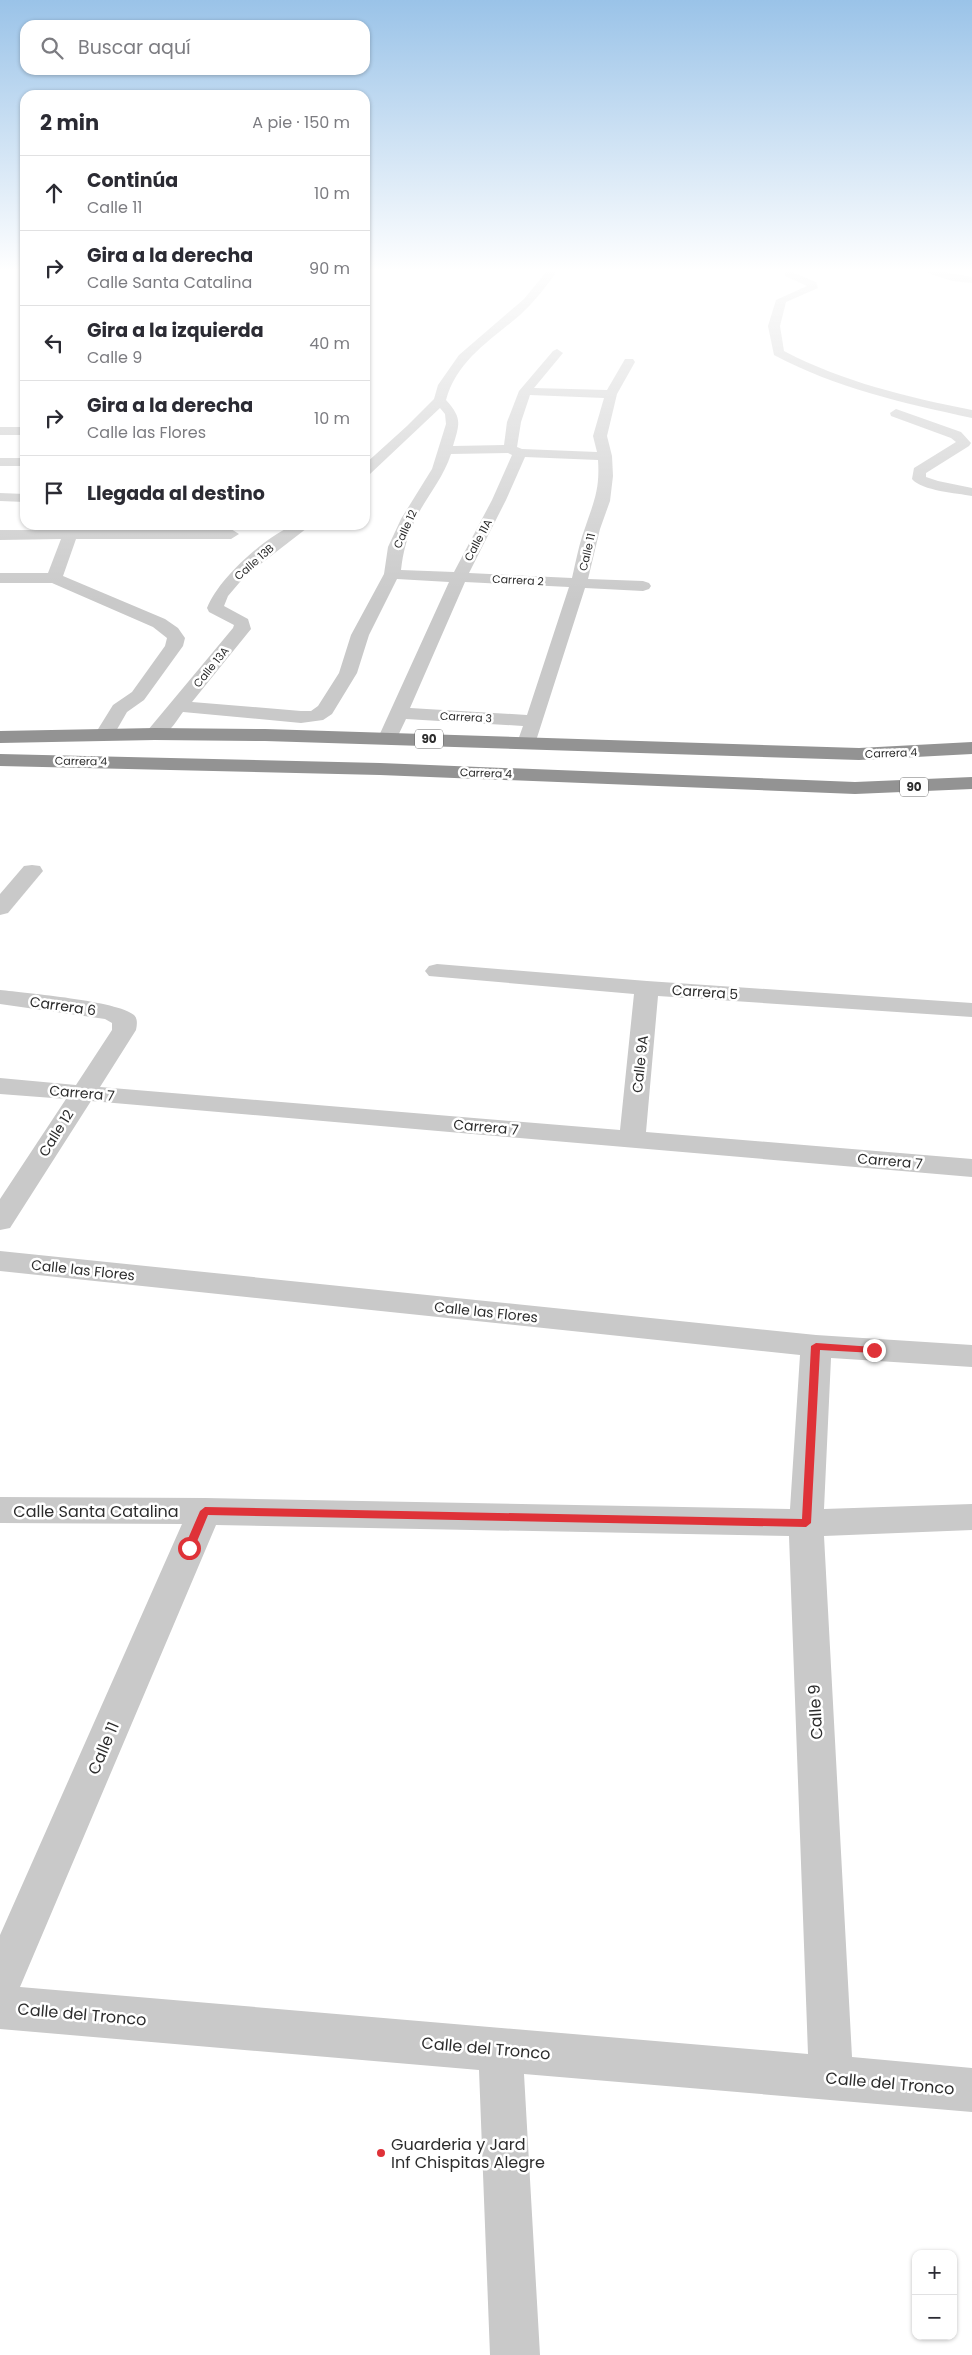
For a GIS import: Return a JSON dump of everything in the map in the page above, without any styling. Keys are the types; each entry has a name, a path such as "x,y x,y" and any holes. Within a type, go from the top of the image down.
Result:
{"highway":[{"name":"Carrera 4","path":"0,737 155,734 388,738 877,754 972,748"},
{"path":"719,750 720,783"},
{"name":"Carrera 4","path":"0,760 380,769 855,788 972,783"}],"street":[{"path":"370,466 412,429 440,400 441,391 447,381"},
{"name":"Calle 11A","path":"388,738 459,577 499,500 515,451 514,422 525,390 533,381"},
{"name":"Calle 11","path":"527,743 579,583 592,529 603,501 606,476 605,456 600,436 611,394 619,381"},
{"path":"839,381 899,399 972,414"},
{"path":"525,390 611,394"},
{"name":"Calle 12","path":"179,706 301,717 316,716 325,710 348,673 360,635 392,574 396,547 408,519 439,469 446,450 452,418 451,413 440,400"},
{"path":"878,406 956,435 964,443 919,471 919,479 934,485 972,492"},
{"path":"0,430 20,430"},
{"path":"446,450 515,451 605,456"},
{"path":"0,462 20,462"},
{"path":"0,498 20,498"},
{"path":"0,535 73,530 230,534"},
{"path":"54,578 73,530"},
{"name":"Calle 13B","path":"215,608 216,601 235,577 262,553 296,530"},
{"name":"Carrera 2","path":"392,574 643,586"},
{"path":"0,578 54,578 159,623 172,632 176,638 174,646 138,696 120,708 113,734"},
{"name":"Calle 13A","path":"155,734 242,629 242,623 237,619 215,608"},
{"name":"Carrera 3","path":"398,714 533,721"},
{"path":"0,908 32,871"},
{"name":"Carrera 5","path":"437,971 648,988 972,1010"},
{"name":"Calle 9A","path":"632,1140 648,988"},
{"name":"Carrera 6","path":"0,997 111,1013 125,1020"},
{"name":"Calle 12","path":"0,1221 124,1030 125,1020"},
{"name":"Carrera 7","path":"0,1086 972,1168"},
{"name":"Calle las Flores","path":"0,1261 816,1346 972,1356"},
{"name":"Calle 9","path":"816,1346 806,1523 831,2078"},
{"name":"Calle Santa Catalina","path":"0,1510 205,1511 806,1523 972,1517"},
{"name":"Calle 11","path":"0,1984 205,1511"},
{"name":"Calle del Tronco","path":"0,2006 972,2090"},
{"path":"500,2049 515,2355"}],"place":[{"name":"Guarderia y Jard Inf Chispitas Alegre","path":"381,2153"}],"route":[{"path":"189,1548 205,1511 806,1523 816,1346 874,1350"}]}
